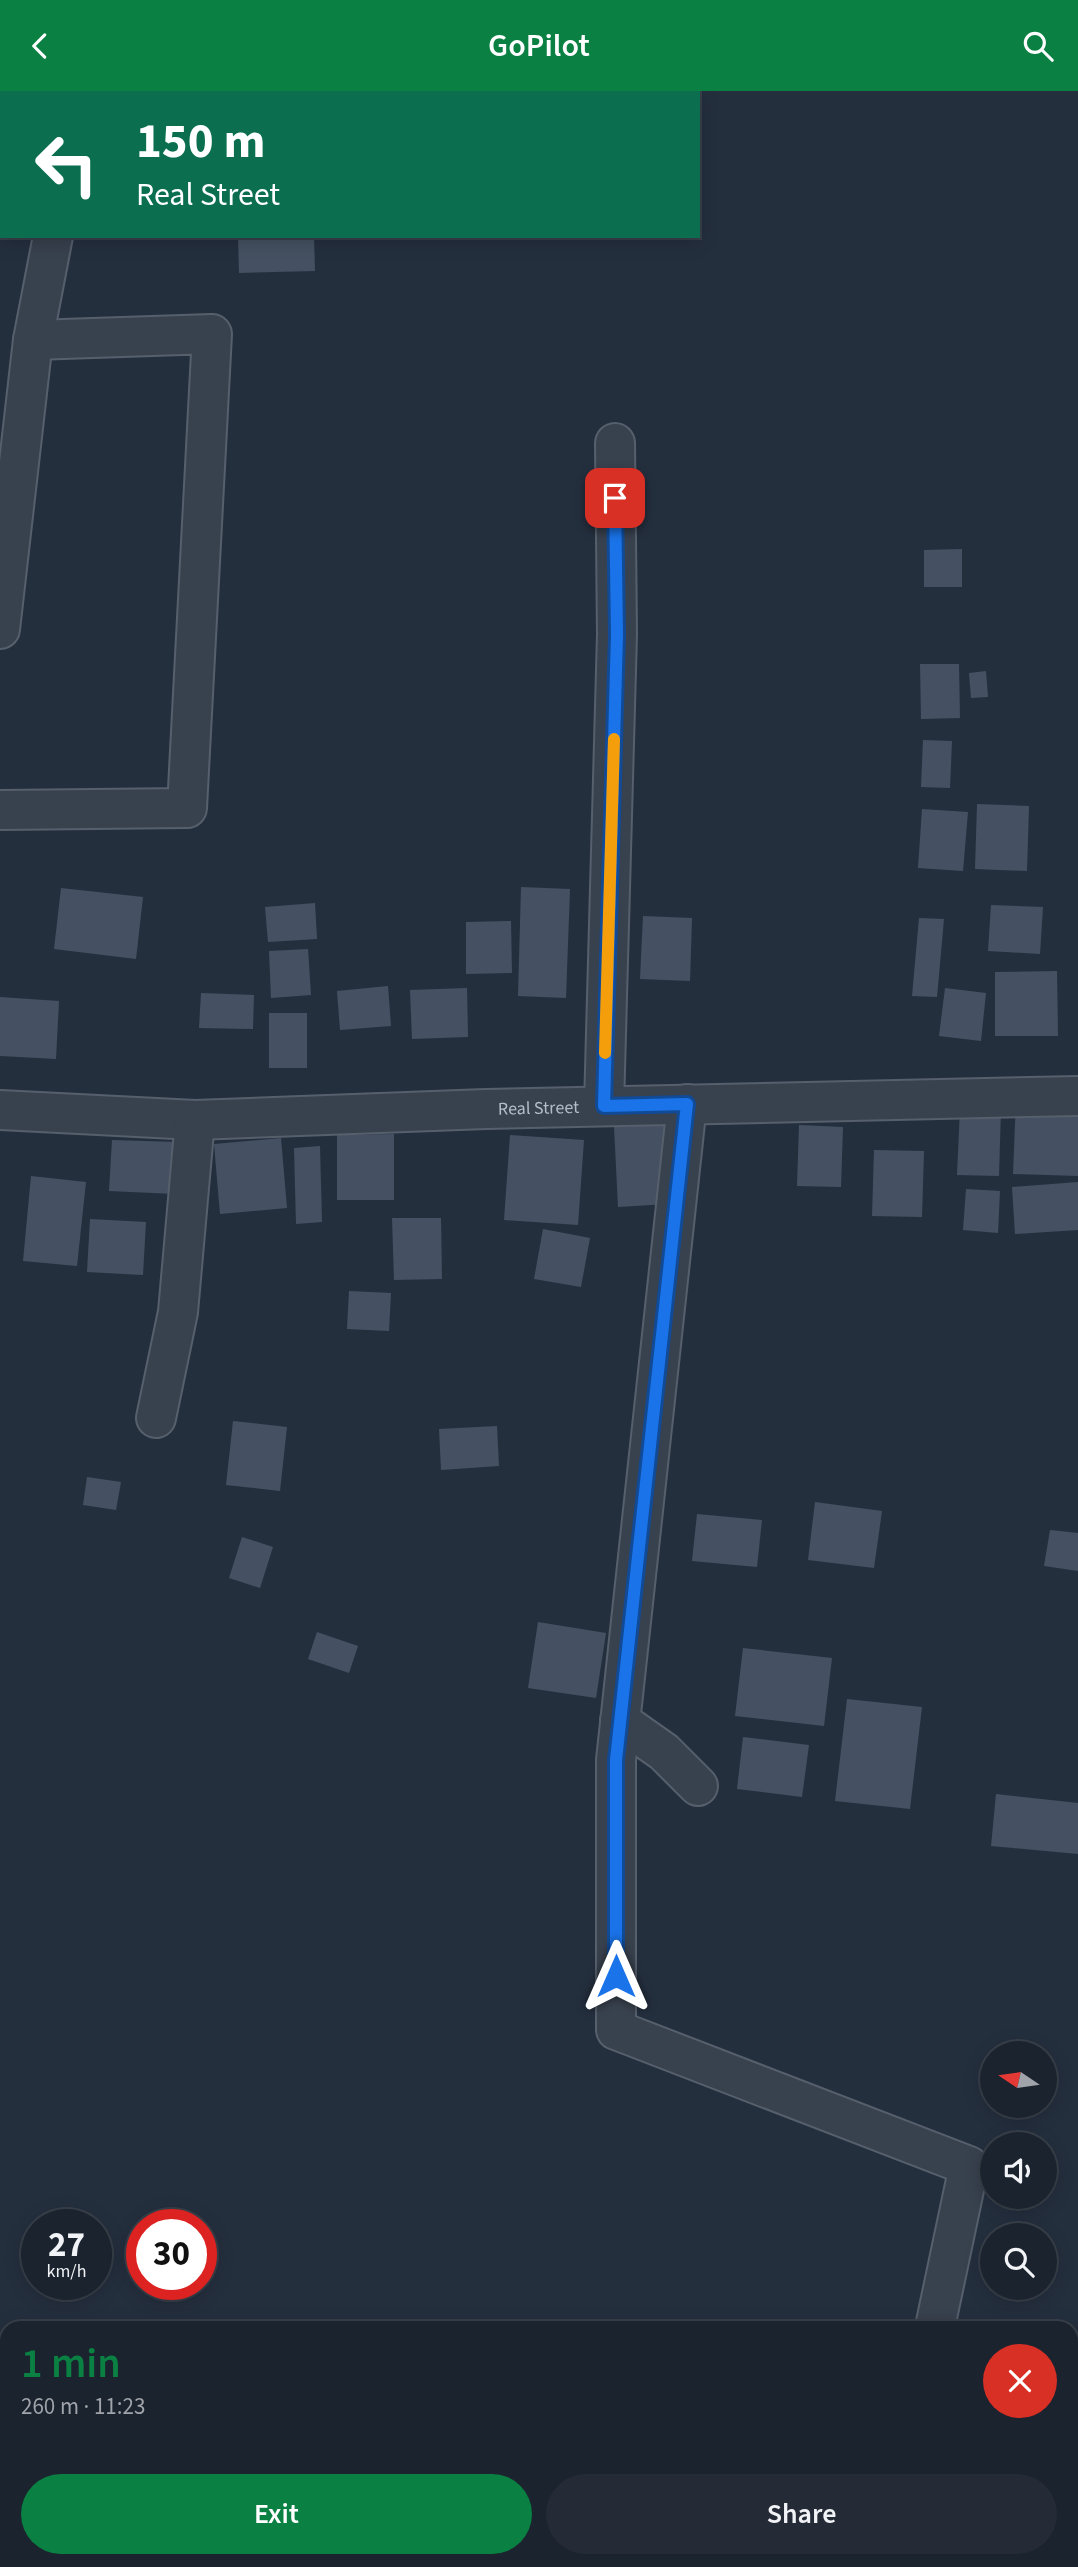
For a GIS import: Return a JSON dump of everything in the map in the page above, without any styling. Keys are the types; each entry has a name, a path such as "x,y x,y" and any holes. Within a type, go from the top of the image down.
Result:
{"street":[{"path":"0,629 33,340 52,238"},
{"path":"0,810 187,808 212,334 33,340"},
{"path":"604,1106 617,634 615,443"},
{"name":"Real Street","path":"0,1110 195,1120 604,1106 1078,1096"},
{"path":"687,1104 616,1760 616,2030 969,2166 936,2321"},
{"path":"156,1418 178,1312 195,1120"},
{"path":"620,1721 664,1752 698,1786"}],"building":[{"path":"238,238 314,238 315,271 239,273"},
{"path":"962,549 962,587 924,587 924,550"},
{"path":"920,664 959,664 960,718 921,719"},
{"path":"986,671 988,697 971,698 969,673"},
{"path":"923,740 952,741 950,788 921,787"},
{"path":"977,804 1029,806 1027,871 975,869"},
{"path":"922,809 968,812 963,871 918,868"},
{"path":"521,887 570,889 566,998 518,996"},
{"path":"61,888 143,897 136,959 54,949"},
{"path":"315,903 317,939 268,942 265,907"},
{"path":"991,905 1043,907 1040,954 988,951"},
{"path":"643,916 692,918 690,981 640,979"},
{"path":"919,918 944,919 937,997 912,996"},
{"path":"511,921 512,973 466,974 466,922"},
{"path":"308,949 311,995 271,998 269,951"},
{"path":"1057,971 1058,1036 995,1036 995,972"},
{"path":"388,986 391,1026 340,1030 337,991"},
{"path":"467,988 468,1037 412,1039 410,990"},
{"path":"945,988 986,993 981,1041 939,1036"},
{"path":"201,993 254,995 253,1029 199,1028"},
{"path":"0,997 59,1001 56,1059 0,1056"},
{"path":"269,1013 307,1013 307,1068 269,1068"},
{"path":"1016,1099 1078,1101 1078,1176 1013,1174"},
{"path":"960,1108 1001,1109 999,1176 957,1175"},
{"path":"664,1123 668,1204 618,1207 614,1126"},
{"path":"799,1125 843,1127 841,1187 797,1186"},
{"path":"394,1134 394,1200 337,1200 337,1135"},
{"path":"510,1135 584,1140 578,1225 504,1220"},
{"path":"281,1138 287,1208 220,1214 214,1144"},
{"path":"112,1140 177,1142 175,1194 109,1191"},
{"path":"320,1146 322,1222 296,1224 294,1148"},
{"path":"874,1150 924,1151 922,1217 872,1216"},
{"path":"31,1176 86,1182 77,1266 23,1261"},
{"path":"1078,1182 1078,1230 1015,1234 1012,1187"},
{"path":"966,1189 1000,1191 998,1233 963,1230"},
{"path":"392,1218 441,1218 442,1279 394,1280"},
{"path":"90,1219 146,1222 143,1275 87,1272"},
{"path":"543,1229 590,1238 581,1287 534,1279"},
{"path":"349,1291 391,1293 389,1331 347,1329"},
{"path":"233,1421 287,1427 280,1491 226,1485"},
{"path":"497,1426 499,1466 441,1470 439,1429"},
{"path":"87,1477 121,1482 116,1510 83,1505"},
{"path":"815,1502 882,1511 874,1568 808,1560"},
{"path":"697,1514 762,1520 757,1567 692,1561"},
{"path":"1050,1530 1078,1533 1078,1571 1044,1566"},
{"path":"242,1537 273,1547 260,1588 229,1578"},
{"path":"538,1622 606,1633 596,1698 528,1688"},
{"path":"317,1632 358,1646 349,1673 308,1659"},
{"path":"743,1648 832,1658 824,1726 735,1716"},
{"path":"847,1699 922,1707 910,1809 835,1801"},
{"path":"743,1737 809,1745 802,1797 737,1789"},
{"path":"996,1794 1078,1803 1078,1854 991,1846"}],"slow traffic":[{"path":"605,1053 614,739"}],"route":[{"path":"615,498 617,634 604,1106 687,1104 616,1760 616,1976"}]}
